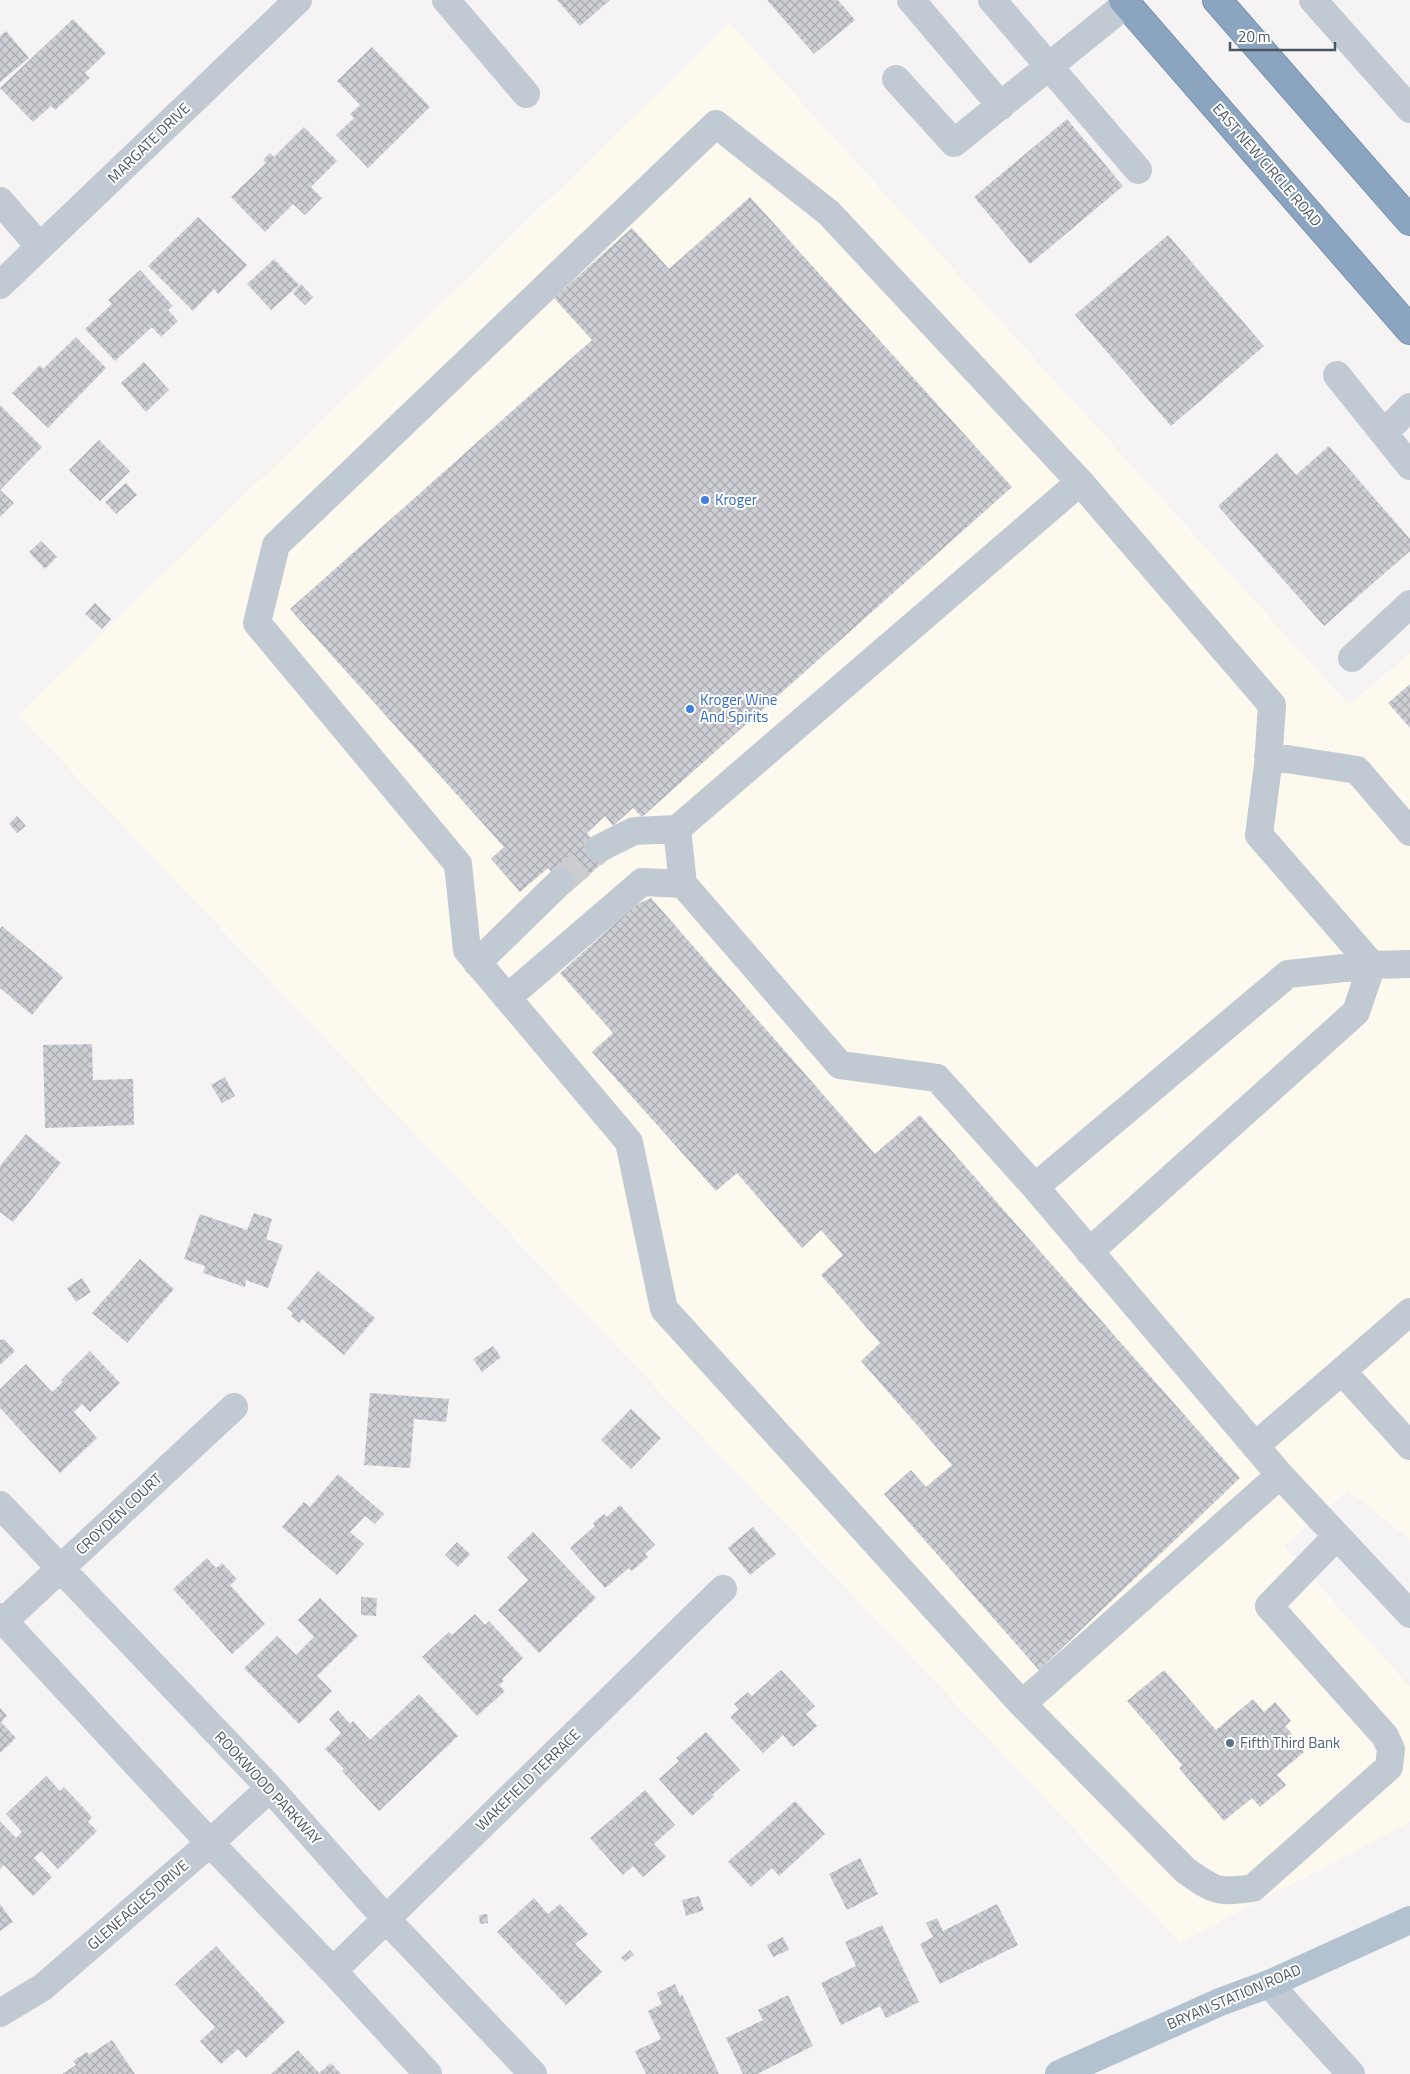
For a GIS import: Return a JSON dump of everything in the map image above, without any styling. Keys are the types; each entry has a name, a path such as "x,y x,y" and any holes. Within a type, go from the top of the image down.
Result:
{"highway":[{"path":"1218,0 1410,221"},
{"name":"EAST NEW CIRCLE ROAD","path":"1125,2 1410,330"}],"main road":[{"name":"BRYAN STATION ROAD","path":"1058,2074 1220,2002 1269,1984 1410,1920"}],"street":[{"name":"MARGATE DRIVE","path":"0,285 298,0"},
{"path":"446,0 526,94"},
{"path":"911,0 1001,106"},
{"path":"992,0 1138,170"},
{"path":"1313,0 1410,109"},
{"path":"896,79 954,144 1125,2"},
{"path":"1337,1536 1269,1606 1385,1736 1391,1749 1389,1767 1253,1888 1226,1892 1210,1887 1186,1870 1022,1704 664,1309 629,1142 467,950 458,864 257,623 276,545 716,124 829,213 1080,482 1272,705 1259,835 1372,964"},
{"path":"0,201 40,248"},
{"path":"1337,375 1410,466"},
{"path":"1384,433 1410,407"},
{"path":"600,848 634,831 677,829 1080,482"},
{"path":"1352,658 1410,604"},
{"path":"1268,756 1357,770 1410,832"},
{"path":"677,829 683,884 840,1065 937,1078 1035,1187 1280,1476 1410,1614"},
{"path":"477,963 560,882"},
{"path":"507,998 642,882 683,884"},
{"path":"1090,1252 1356,1012 1372,964"},
{"path":"1035,1187 1288,974 1372,964 1410,964"},
{"path":"1255,1446 1410,1312"},
{"path":"1342,1371 1410,1446"},
{"name":"CROYDEN COURT","path":"2,1619 60,1569 234,1407"},
{"path":"1022,1704 1280,1476"},
{"name":"ROOKWOOD PARKWAY","path":"0,1505 270,1788 386,1919 533,2074"},
{"name":"WAKEFIELD TERRACE","path":"333,1971 723,1589"},
{"path":"2,1619 428,2074"},
{"name":"GLENEAGLES DRIVE","path":"0,2013 43,1987 210,1843 270,1788"},
{"path":"1269,1984 1350,2074"}],"shaded area":[{"path":"730,23 1349,705 1410,653 1410,1540 1348,1490 1284,1546 1410,1687 1410,1822 1180,1943 18,715"}],"building":[{"path":"557,0 610,0 580,26"},
{"path":"767,0 838,0 855,20 814,54"},
{"path":"73,19 106,53 85,73 90,78 55,110 51,106 33,122 0,88"},
{"path":"6,31 29,58 0,82 0,36"},
{"path":"372,47 430,107 368,168 336,135 354,118 350,114 360,105 337,81"},
{"path":"1067,119 1123,186 1030,264 974,197"},
{"path":"304,127 337,161 311,187 322,198 305,215 293,204 265,232 231,197 266,163 263,160 270,153 274,157"},
{"name":"Kroger","path":"750,197 1012,487 642,817 633,808 613,826 605,816 587,833 609,857 570,892 548,868 520,892 491,859 504,847 290,609 592,340 554,298 632,228 669,269"},
{"path":"198,217 247,265 218,294 214,289 193,311 148,266"},
{"path":"1168,235 1264,346 1171,426 1075,315"},
{"path":"274,259 299,285 271,310 247,284"},
{"path":"140,270 173,306 168,310 178,321 161,337 152,327 115,361 85,329 112,304 108,300"},
{"path":"301,284 313,297 305,305 293,293"},
{"path":"76,337 106,368 48,428 12,393 40,365 43,369"},
{"path":"144,362 169,390 146,412 121,383"},
{"path":"0,405 42,447 0,490"},
{"path":"99,440 130,471 100,501 69,470"},
{"path":"1329,446 1410,539 1410,551 1324,626 1218,506 1277,453 1296,475"},
{"path":"126,483 137,495 116,514 105,502"},
{"path":"0,490 14,503 0,517"},
{"path":"41,541 57,557 45,569 29,552"},
{"path":"95,603 111,619 102,629 85,614"},
{"path":"1410,684 1410,728 1388,703"},
{"path":"17,816 26,826 17,833 9,824"},
{"path":"651,898 875,1154 920,1115 1240,1478 1039,1670 884,1494 911,1470 926,1487 952,1465 861,1361 880,1343 821,1275 843,1255 821,1230 802,1248 737,1173 716,1191 592,1052 613,1033 560,973 637,904"},
{"path":"2,926 63,977 32,1015 0,988 0,929"},
{"path":"92,1044 93,1080 133,1079 134,1125 45,1128 43,1045"},
{"path":"225,1077 235,1096 222,1103 211,1085"},
{"path":"26,1134 61,1163 13,1222 0,1212 0,1166"},
{"path":"254,1213 272,1219 266,1239 283,1245 268,1288 246,1280 245,1287 203,1273 205,1266 184,1259 200,1214 247,1230"},
{"path":"140,1259 174,1289 127,1343 92,1313"},
{"path":"318,1271 375,1318 344,1355 302,1319 299,1323 291,1316 293,1313 287,1308"},
{"path":"82,1278 91,1292 76,1302 67,1288"},
{"path":"4,1339 15,1351 0,1365 0,1340"},
{"path":"493,1346 501,1357 482,1372 473,1359"},
{"path":"90,1351 120,1383 90,1412 82,1404 74,1412 97,1438 60,1473 0,1408 0,1389 26,1364 52,1392 63,1382 61,1380"},
{"path":"370,1393 449,1399 446,1422 414,1419 410,1468 364,1465"},
{"path":"631,1409 661,1438 631,1469 601,1440"},
{"path":"338,1474 384,1514 375,1524 365,1516 350,1532 364,1544 337,1575 282,1527 304,1502 310,1507"},
{"path":"620,1505 655,1545 645,1554 648,1557 632,1571 629,1568 605,1588 570,1548 595,1526 593,1523 604,1514 607,1517"},
{"path":"753,1527 776,1554 750,1575 728,1548"},
{"path":"533,1532 596,1598 539,1653 498,1610 528,1580 507,1557"},
{"path":"457,1542 470,1554 458,1567 445,1555"},
{"path":"207,1558 216,1568 222,1563 237,1579 230,1585 265,1624 232,1654 173,1589"},
{"path":"361,1597 377,1598 376,1616 361,1615"},
{"path":"320,1598 358,1636 317,1676 332,1691 299,1724 244,1668 277,1636 296,1655 314,1637 298,1620"},
{"path":"475,1614 485,1625 489,1621 523,1658 502,1679 504,1681 499,1685 505,1691 477,1716 422,1657 449,1632 452,1635"},
{"path":"781,1670 815,1706 806,1714 817,1726 793,1747 783,1735 763,1753 730,1717 739,1709 734,1704 748,1692 752,1696"},
{"name":"Fifth Third Bank","path":"1164,1670 1216,1730 1253,1699 1264,1712 1275,1702 1291,1721 1285,1726 1304,1752 1277,1775 1286,1785 1260,1807 1252,1798 1224,1821 1179,1768 1182,1765 1127,1701"},
{"path":"419,1694 458,1736 379,1811 342,1771 344,1769 325,1749 341,1733 329,1719 338,1710 350,1724 353,1721 370,1740"},
{"path":"0,1708 7,1716 1,1722 16,1738 0,1753"},
{"path":"706,1732 740,1770 692,1816 659,1779 679,1761 676,1758"},
{"path":"46,1776 60,1791 64,1787 92,1817 88,1822 97,1831 58,1869 41,1851 34,1858 52,1877 33,1896 4,1865 0,1869 0,1821 16,1838 22,1832 6,1814"},
{"path":"645,1790 675,1825 654,1844 666,1857 643,1877 633,1866 623,1875 590,1838"},
{"path":"795,1801 825,1834 779,1876 772,1868 751,1887 728,1862"},
{"path":"860,1858 878,1894 847,1910 829,1874"},
{"path":"699,1896 704,1910 686,1916 682,1900"},
{"path":"534,1898 548,1914 560,1904 588,1934 575,1944 602,1972 566,2005 497,1932"},
{"path":"0,1904 13,1922 0,1931"},
{"path":"997,1904 1018,1945 940,1984 920,1944 933,1937 926,1923 937,1918 943,1931"},
{"path":"487,1914 488,1923 480,1924 479,1915"},
{"path":"882,1925 919,2002 886,2018 880,2006 841,2025 821,1983 856,1966 845,1942"},
{"path":"783,1937 789,1950 773,1957 767,1945"},
{"path":"216,1946 285,2022 246,2058 238,2049 221,2064 200,2041 215,2027 175,1984"},
{"path":"630,1950 634,1955 625,1962 621,1958"},
{"path":"675,1984 680,1996 682,1994 719,2074 646,2074 635,2051 661,2039 648,2011 662,2004 657,1993"},
{"path":"788,1995 813,2046 757,2074 743,2074 726,2038 763,2020 758,2010"},
{"path":"112,2040 135,2074 62,2074 76,2065 73,2061 87,2052 89,2055"},
{"path":"298,2050 319,2073 331,2063 341,2074 271,2074"}],"tunnel":[{"path":"560,882 600,848"}],"place":[{"name":"Kroger","path":"705,500"},
{"name":"Kroger Wine And Spirits","path":"690,709"},
{"name":"Fifth Third Bank","path":"1230,1743"}]}
